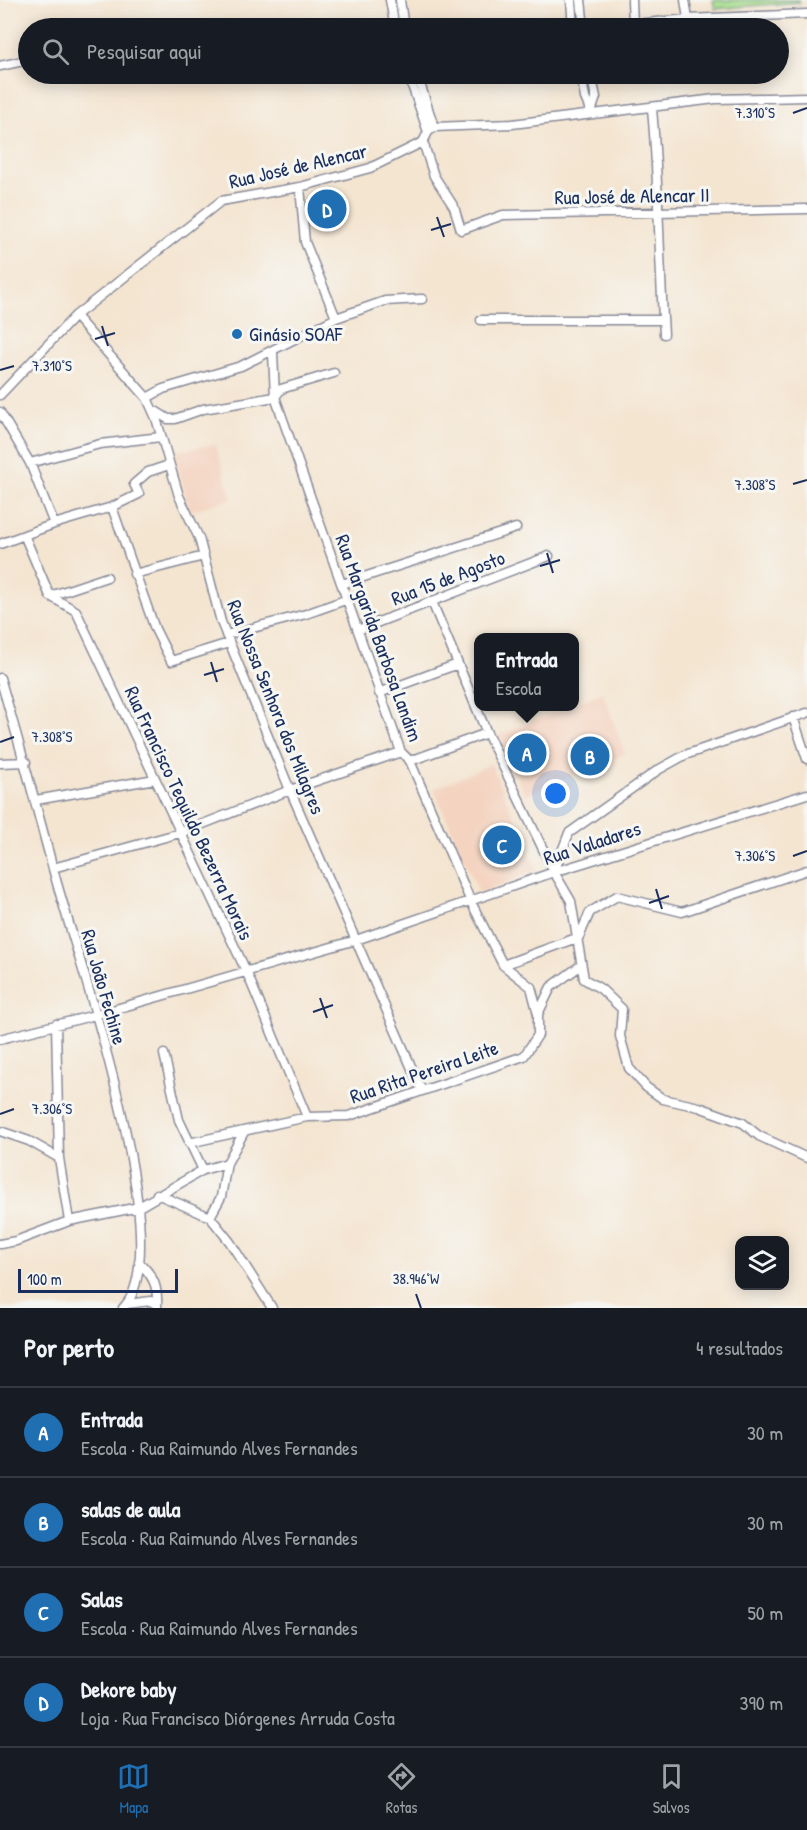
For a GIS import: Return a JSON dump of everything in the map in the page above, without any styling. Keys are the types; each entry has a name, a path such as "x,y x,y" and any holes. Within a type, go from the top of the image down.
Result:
{"street":[{"path":"390,0 393,18"},
{"path":"400,0 403,18"},
{"path":"571,0 572,18"},
{"path":"580,0 583,18"},
{"path":"632,0 633,18"},
{"path":"685,0 688,18"},
{"path":"712,18 807,14"},
{"path":"0,66 18,62"},
{"path":"412,84 431,130"},
{"path":"420,84 431,130 423,142"},
{"path":"583,84 591,112"},
{"path":"591,112 596,97 593,84"},
{"path":"431,130 512,124 591,112 651,109 715,99 807,97"},
{"path":"651,109 658,169 656,211 664,334"},
{"name":"Rua José de Alencar II","path":"423,142 434,176 454,207 461,230 503,215 807,209"},
{"name":"Rua José de Alencar","path":"0,395 75,316 221,201 300,187 370,168 423,142"},
{"path":"300,187 305,242 336,318"},
{"path":"147,398 163,389 241,366 273,352 336,318 385,301 422,299"},
{"name":"Rua Nossa Senhora dos Milagres","path":"75,316 147,398 152,408 170,465 204,556 228,639 290,790 421,1089"},
{"path":"482,320 663,320"},
{"name":"Rua Margarida Barbosa Landim","path":"273,352 275,397 401,752 410,761 471,902 503,965 531,987 538,1014"},
{"path":"152,408 168,419 175,419 203,409 275,397 281,389 333,373"},
{"path":"0,412 30,463 54,524"},
{"path":"30,463 100,444 161,437"},
{"path":"0,544 25,537 54,524 111,507 138,494 134,484 148,472 170,465"},
{"path":"111,507 134,574 166,654 171,661 228,639 348,599"},
{"path":"342,584 516,528"},
{"path":"25,537 50,596 106,577"},
{"path":"134,574 204,556"},
{"name":"Rua 15 de Agosto","path":"358,630 549,556"},
{"name":"Rua Francisco Tequildo Bezerra Morais","path":"50,596 76,611 247,973 307,1117"},
{"path":"432,602 474,702"},
{"path":"379,693 458,664"},
{"name":"Rua João Fechine","path":"0,678 26,762 117,1098 139,1207 137,1282 125,1306"},
{"path":"478,711 554,872 571,901 579,937 580,966 584,979 601,989 622,1009 620,1035 629,1068 646,1087 663,1099 699,1107 743,1123 759,1136 807,1158"},
{"path":"554,872 569,833 658,770 685,755 807,713"},
{"path":"793,717 807,759"},
{"path":"410,761 487,733"},
{"path":"53,868 180,833 290,790 401,752"},
{"path":"0,763 26,762"},
{"path":"36,800 155,779"},
{"name":"Rua Valadares","path":"0,1039 247,973 356,940 554,872 807,794"},
{"path":"503,965 579,937 590,912 617,896 682,912 807,870"},
{"name":"Rua Rita Pereira Leite","path":"189,1143 307,1117 349,1116 421,1089 524,1056 538,1035 538,1014 552,987 580,966"},
{"path":"56,1024 59,1158 69,1221"},
{"path":"164,1054 179,1120 203,1170"},
{"path":"0,1131 29,1142 59,1158"},
{"path":"210,1217 221,1197 227,1163 244,1132"},
{"path":"0,1245 69,1221 139,1207 157,1194 203,1170 227,1163"},
{"path":"157,1194 210,1217 272,1308"},
{"path":"125,1306 151,1301 157,1306 160,1296 153,1279 139,1262"}],"shaded area":[{"path":"215,444 232,499 190,511 173,452"},
{"path":"603,692 625,754 525,795 497,736 558,711 579,711 579,702"},
{"path":"491,764 537,870 479,893 434,789"}],"green space":[{"path":"713,0 799,0 800,2 715,9"}],"place":[{"name":"Dekore baby","path":"327,209"},
{"name":"Ginásio SOAF","path":"237,334"},
{"name":"Entrada","path":"527,753"},
{"name":"salas de aula","path":"590,756"},
{"name":"Salas","path":"502,845"}]}
